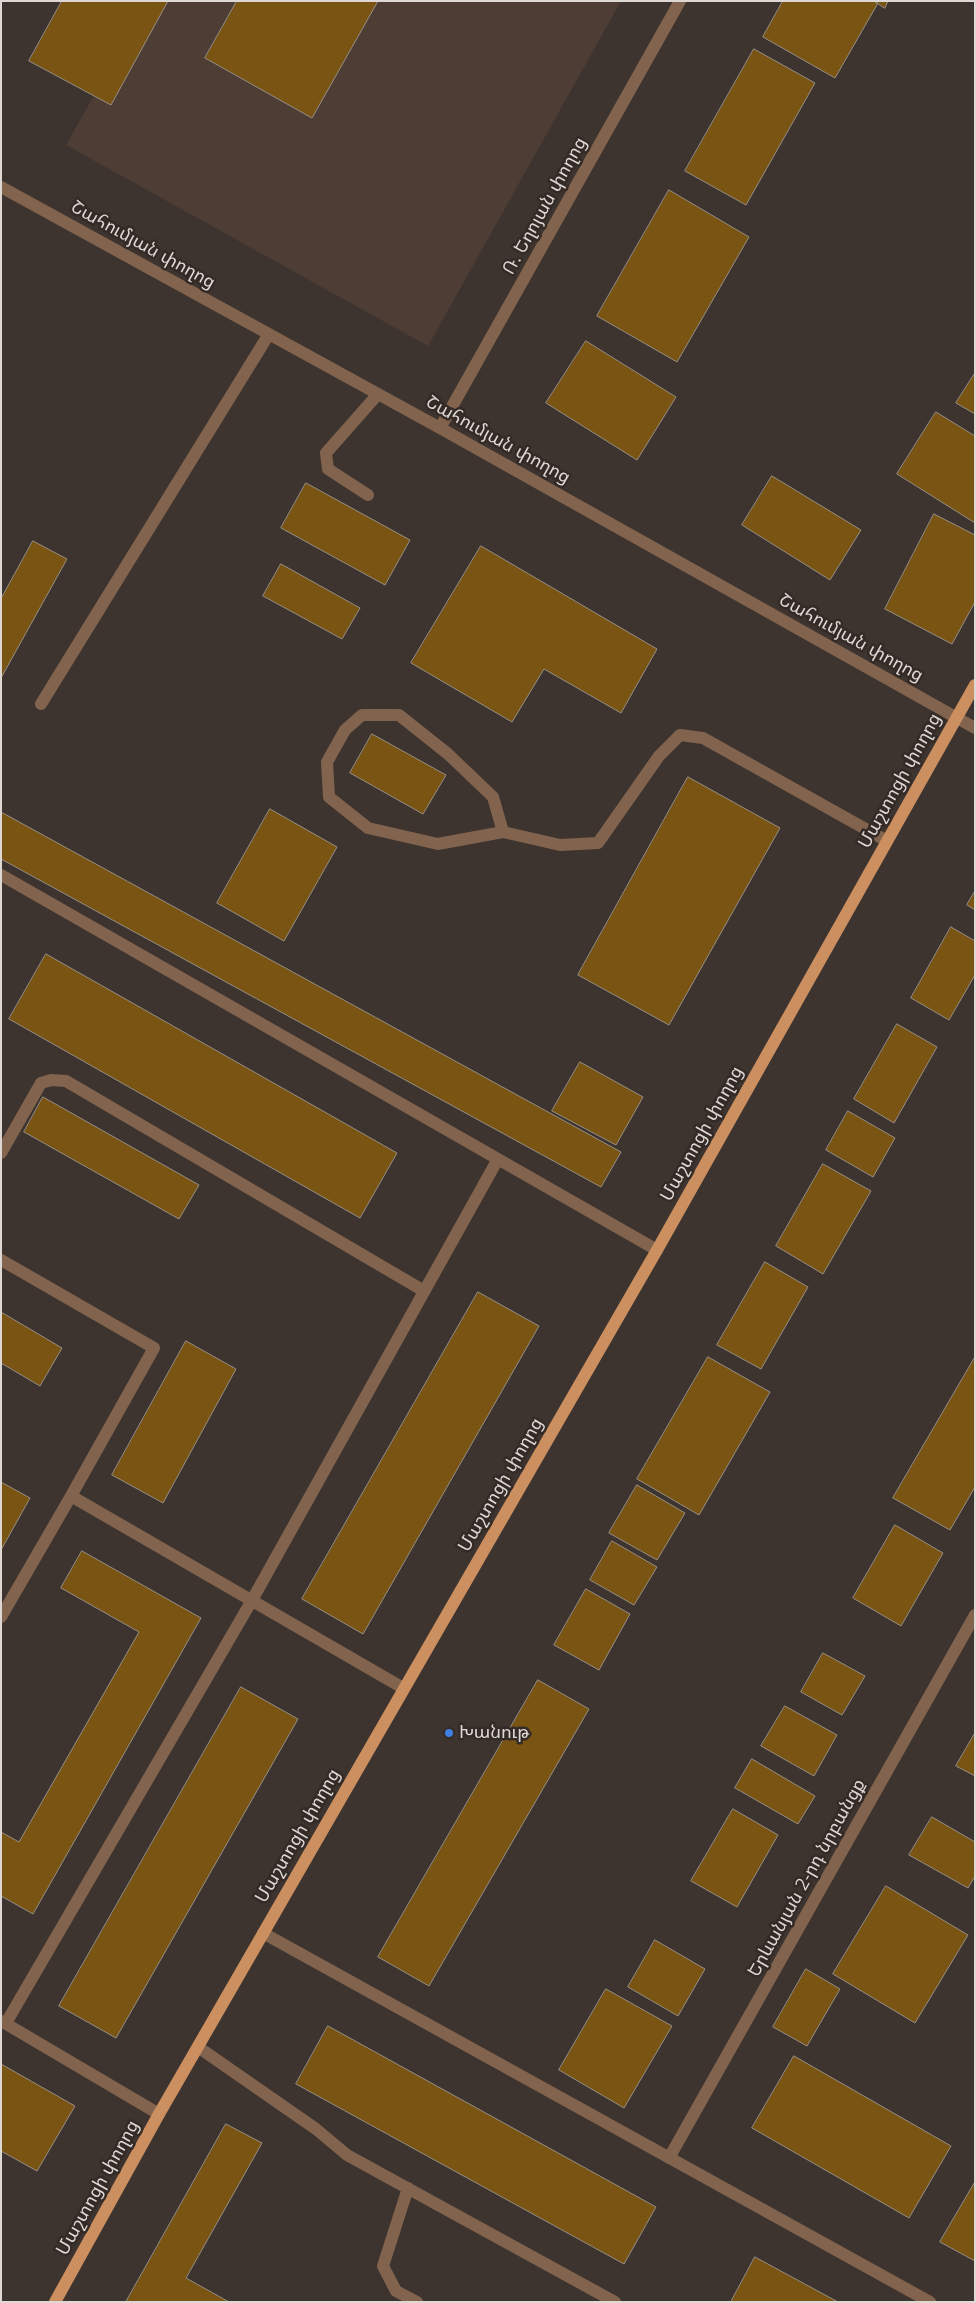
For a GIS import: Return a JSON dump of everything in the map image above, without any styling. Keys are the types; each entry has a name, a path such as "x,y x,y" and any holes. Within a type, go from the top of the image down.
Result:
{"main road":[{"name":"Մաշտոցի փողոց","path":"55,2302 159,2114 656,1250 975,684"}],"street":[{"name":"Ռ. Եղոյան փողոց","path":"440,428 680,1"},
{"name":"Շահումյան փողոց","path":"1,187 440,428 975,728"},
{"path":"41,704 269,334"},
{"path":"368,495 328,469 326,453 378,394"},
{"path":"503,832 492,797 448,754 399,716 362,716 345,730 326,762 330,797 368,828 438,844 503,832 560,846 598,843 660,756 680,735 703,738 887,841"},
{"path":"1,875 656,1250"},
{"path":"1,1153 41,1083 51,1080 66,1081 424,1291"},
{"path":"159,2114 4,2022 251,1602 498,1159"},
{"path":"1,1260 154,1348 1,1617"},
{"path":"71,1496 251,1602 403,1688"},
{"name":"Երևանյան 2-րդ նրբանցք","path":"669,2158 975,1615"},
{"path":"263,1933 930,2302"},
{"path":"198,2047 316,2129 348,2155 615,2302"},
{"path":"408,2188 384,2266 396,2291 417,2302"}],"shaded area":[{"path":"147,1 621,1 428,346 66,145"}],"building":[{"path":"62,1 168,1 111,105 29,61"},
{"path":"237,1 378,1 312,118 205,58"},
{"path":"783,1 875,1 878,3 835,78 763,37"},
{"path":"874,1 888,1 885,8"},
{"path":"754,49 815,83 746,205 685,171"},
{"path":"669,190 749,237 677,362 597,316"},
{"path":"586,341 676,397 637,460 546,403"},
{"path":"975,373 975,414 956,403"},
{"path":"936,412 975,436 975,523 897,474"},
{"path":"772,476 861,530 830,580 742,525"},
{"path":"306,483 410,540 385,585 281,528"},
{"path":"934,514 975,535 975,602 952,644 885,609"},
{"path":"33,541 67,559 1,678 1,599"},
{"path":"481,546 657,649 621,713 544,669 512,722 411,663"},
{"path":"281,564 360,608 342,639 263,596"},
{"path":"372,734 446,775 423,814 350,773"},
{"path":"688,777 780,828 669,1025 578,975"},
{"path":"270,809 337,847 284,941 217,903"},
{"path":"1,812 621,1152 601,1187 1,859"},
{"path":"975,891 975,910 967,905"},
{"path":"951,927 975,941 975,975 949,1020 911,998"},
{"path":"46,954 397,1153 360,1218 9,1019"},
{"path":"897,1024 937,1047 894,1123 854,1099"},
{"path":"580,1062 643,1097 616,1145 552,1111"},
{"path":"43,1097 199,1185 179,1219 24,1132"},
{"path":"848,1111 895,1138 873,1177 826,1150"},
{"path":"823,1164 871,1191 823,1274 776,1246"},
{"path":"765,1262 808,1287 761,1369 717,1345"},
{"path":"478,1292 539,1326 363,1634 302,1599"},
{"path":"1,1312 62,1348 40,1386 1,1363"},
{"path":"186,1341 236,1369 163,1503 112,1475"},
{"path":"708,1357 770,1392 699,1515 637,1479"},
{"path":"975,1357 975,1487 950,1530 893,1498"},
{"path":"1,1482 30,1498 1,1550"},
{"path":"637,1485 685,1513 657,1560 609,1533"},
{"path":"895,1525 943,1553 901,1626 853,1598"},
{"path":"612,1541 657,1567 634,1605 590,1580"},
{"path":"82,1551 201,1618 33,1914 1,1896 1,1832 19,1842 139,1632 61,1588"},
{"path":"586,1589 630,1614 599,1670 554,1645"},
{"path":"823,1653 865,1676 842,1715 801,1692"},
{"path":"538,1680 589,1709 429,1986 378,1957"},
{"path":"241,1687 298,1719 116,2038 59,2006"},
{"path":"785,1706 837,1735 814,1776 761,1746"},
{"path":"975,1733 975,1776 956,1766"},
{"path":"752,1759 815,1796 798,1824 735,1788"},
{"path":"733,1809 778,1835 737,1907 691,1881"},
{"path":"932,1817 975,1842 975,1876 968,1888 909,1855"},
{"path":"886,1886 968,1935 915,2023 833,1974"},
{"path":"655,1940 705,1969 678,2016 628,1987"},
{"path":"806,1969 840,1989 807,2046 773,2027"},
{"path":"606,1989 672,2026 624,2108 559,2070"},
{"path":"328,2026 656,2207 624,2264 296,2084"},
{"path":"794,2056 951,2146 909,2218 752,2128"},
{"path":"1,2064 75,2106 37,2171 1,2151"},
{"path":"226,2124 262,2143 186,2278 229,2302 126,2302"},
{"path":"975,2182 975,2261 940,2242"},
{"path":"755,2257 838,2302 731,2302"}],"place":[{"name":"Խանութ","path":"449,1733"}]}
